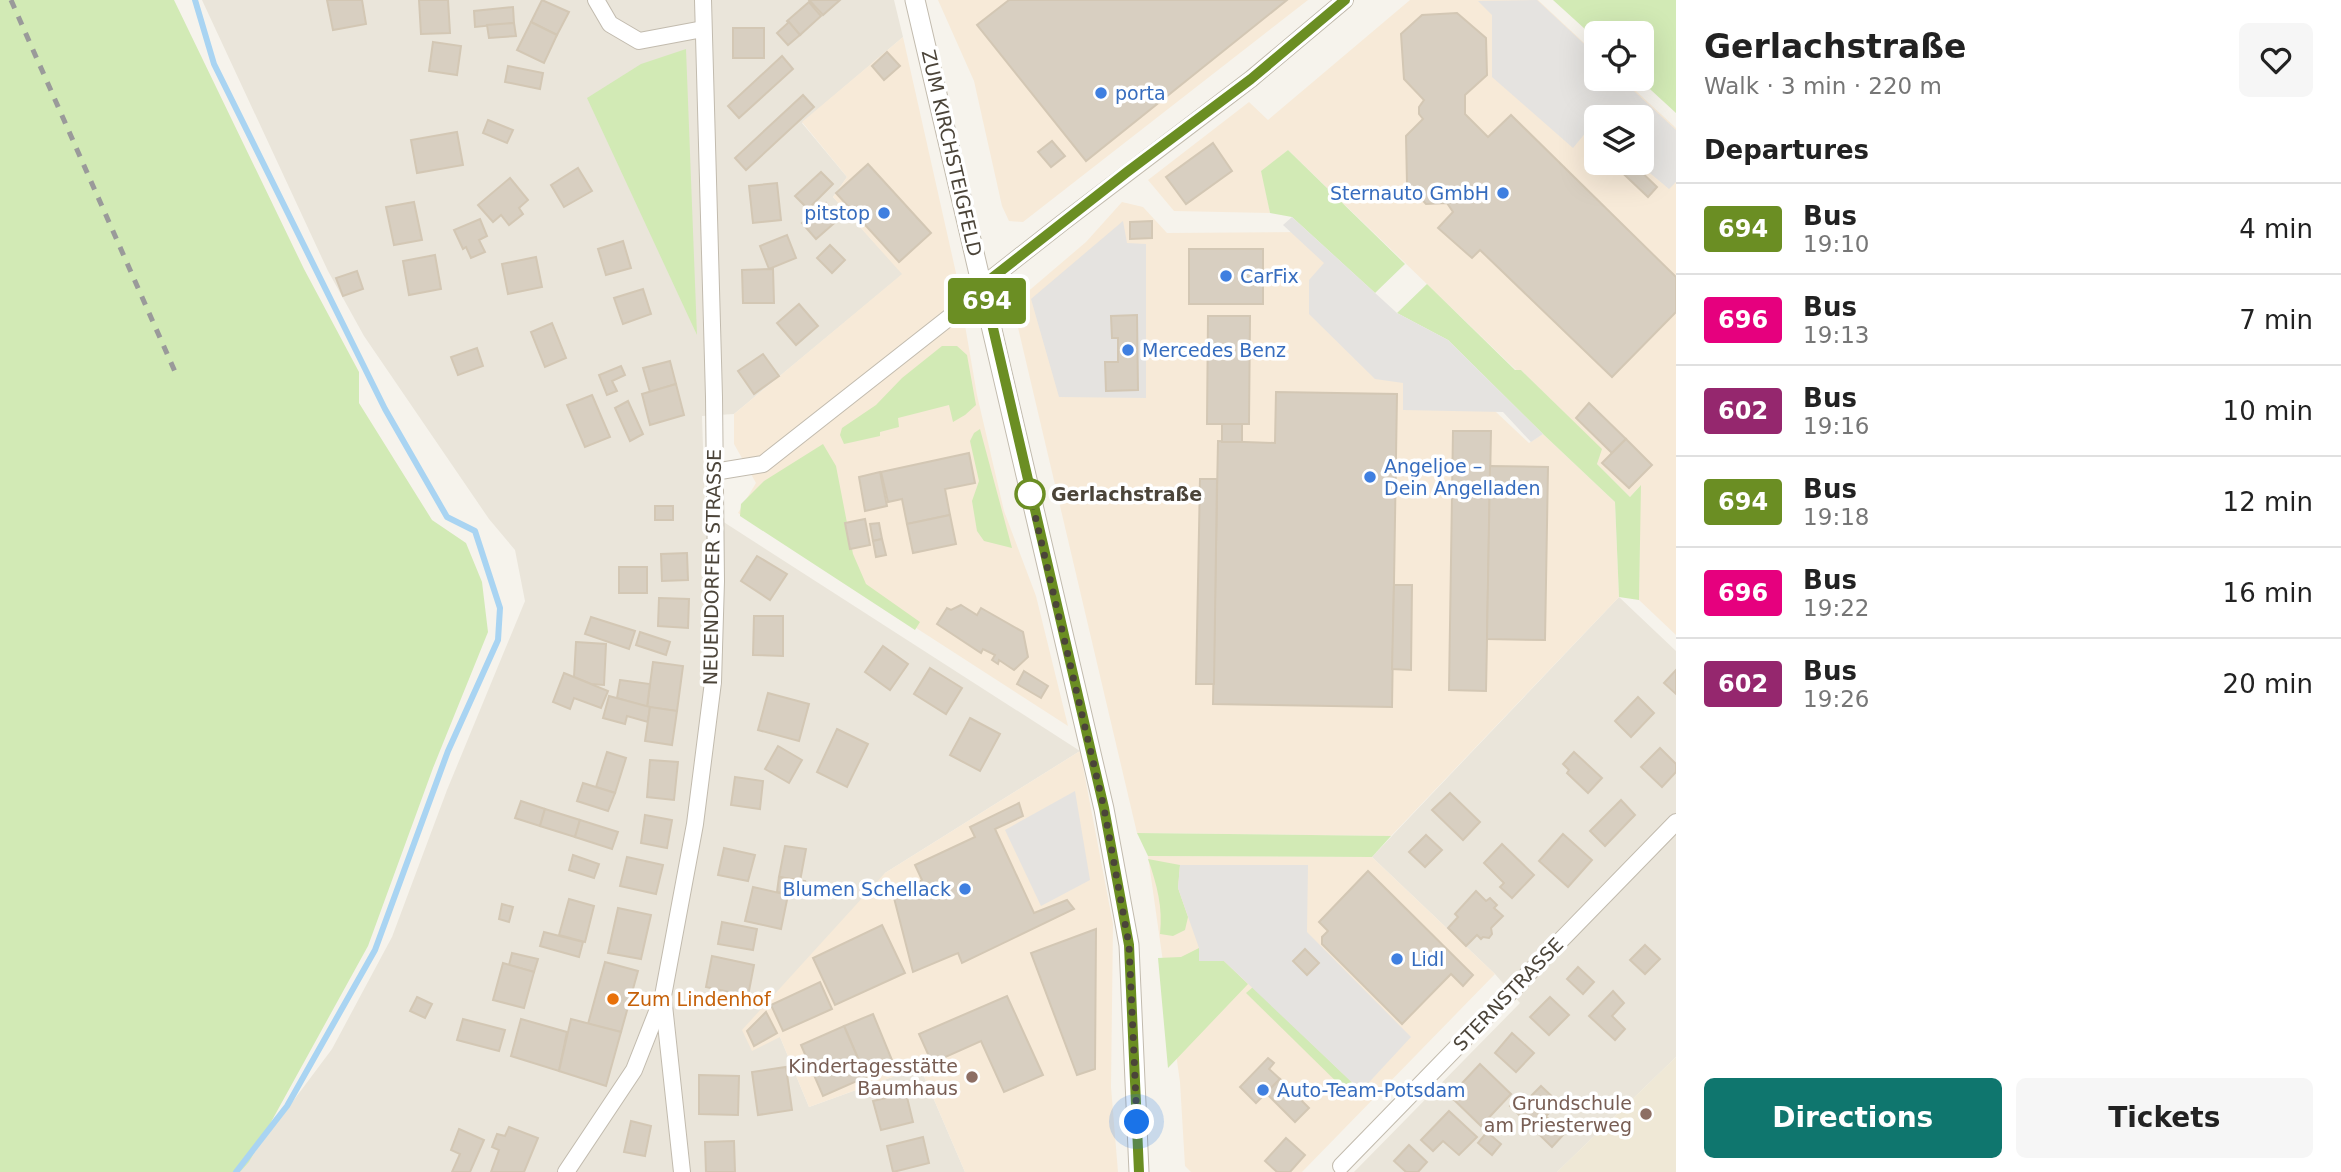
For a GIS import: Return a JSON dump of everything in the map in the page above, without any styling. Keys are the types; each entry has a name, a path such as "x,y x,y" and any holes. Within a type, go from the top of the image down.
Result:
{"street":[{"path":"596,0 610,24 639,41 703,29"},
{"name":"NEUENDORFER STRASSE","path":"682,1172 663,996 695,824 713,682 716,581 714,397 703,0"},
{"name":"ZUM KIRCHSTEIGFELD","path":"915,0 1104,808 1129,945 1139,1172"},
{"path":"714,472 763,464 951,316 983,285 1251,79 1345,0"},
{"name":"STERNSTRASSE","path":"1341,1166 1676,822"},
{"path":"566,1172 634,1070 663,996"}],"shaded area":[{"path":"202,0 894,0 903,37 802,123 847,177 833,197 903,274 734,414 702,416 705,510 1080,751 885,873 780,1037 809,1107 920,1067 965,1172 240,1172 332,1049 392,937 447,790 525,601 515,550 489,519 364,336 328,271"},
{"name":"porta","path":"938,0 1308,0 1023,222 1009,221 1002,206 974,81"},
{"path":"1410,0 1538,0 1584,43 1584,91 1636,91 1651,105 1584,105 1584,175 1654,175 1654,108 1676,128 1676,635 1639,600 1640,486 1630,497 1597,464 1601,449 1288,150 1262,171 1270,213 1174,211 1148,180 1249,102 1268,120"},
{"path":"1537,0 1584,44 1584,91 1634,91 1649,105 1584,105 1584,135 1573,148 1492,77 1492,15 1478,1"},
{"path":"903,37 956,273 977,395 1004,511 1036,596 1068,726 738,513 756,483 734,444 734,414 902,274 833,197 847,177 802,122"},
{"path":"1654,110 1676,130 1676,182 1669,189 1652,175"},
{"path":"1122,202 1143,207 1167,233 1305,232 1529,443 1543,434 1615,502 1619,597 1391,836 1137,833 1016,319 1025,294 1086,242"},
{"path":"1292,217 1397,313 1448,340 1543,434 1531,442 1503,412 1403,410 1403,383 1375,379 1309,314 1309,280 1324,263 1283,225"},
{"path":"1123,221 1127,243 1146,244 1146,398 1059,397 1031,299"},
{"path":"1619,597 1676,651 1676,1057 1557,1172 1354,1172 1520,1003 1495,974 1372,857"},
{"path":"1080,751 1113,924 1111,1087 1118,1172 965,1172 920,1067 809,1107 780,1037 752,1051 742,1030 885,873"},
{"path":"1075,791 1090,880 1041,906 1005,830"},
{"path":"1148,856 1372,857 1495,974 1302,1172 1191,1172 1185,1166 1180,1082"},
{"path":"1180,865 1308,865 1307,932 1411,1037 1361,1091 1224,961 1199,961 1199,948 1178,888"},
{"name":"Grundschule am Priesterweg","path":"1676,1057 1676,1172 1557,1172"}],"green space":[{"path":"0,0 174,0 304,269 359,372 359,403 432,520 466,543 482,582 488,632 433,768 368,946 249,1162 240,1172 0,1172"},
{"path":"1553,0 1676,0 1676,113 1652,91 1654,21 1584,21 1584,28"},
{"path":"686,49 697,335 587,98 641,64"},
{"path":"1288,150 1405,264 1375,293 1292,217 1270,213 1261,171"},
{"path":"1427,284 1515,370 1521,370 1602,449 1597,464 1630,497 1641,485 1639,600 1619,597 1615,502 1448,340 1397,313"},
{"path":"942,346 957,346 967,355 976,405 953,422 949,405 898,418 899,427 880,432 880,436 844,444 840,435 842,428 876,405 902,378"},
{"path":"980,429 1012,548 984,541 977,531 972,501 979,481 970,441"},
{"path":"823,444 836,466 853,554 866,584 920,622 915,630 740,516 741,504 764,481"},
{"path":"1137,833 1391,836 1372,857 1148,856"},
{"path":"1148,859 1180,865 1178,888 1188,917 1185,930 1173,936 1160,934 1158,896"},
{"path":"1199,948 1224,961 1248,984 1168,1068 1158,958 1181,957"},
{"path":"1253,987 1361,1091 1354,1099 1246,993"}],"building":[{"path":"327,0 362,0 366,24 333,30"},
{"path":"419,0 448,0 450,33 421,34"},
{"path":"542,0 569,12 557,35 531,22"},
{"path":"809,0 840,0 823,15"},
{"name":"porta","path":"1009,0 1287,0 1086,161 977,25"},
{"path":"809,2 821,16 800,35 787,21"},
{"path":"513,7 514,23 475,27 474,11"},
{"name":"Sternauto GmbH","path":"1457,13 1486,38 1487,75 1465,95 1465,114 1488,137 1511,115 1676,277 1676,312 1612,377 1480,250 1472,258 1438,228 1453,212 1447,203 1426,204 1407,183 1406,136 1423,119 1419,114 1419,107 1424,100 1404,79 1401,34 1422,15"},
{"path":"531,22 557,35 544,63 517,50"},
{"path":"789,22 800,35 788,45 777,33"},
{"path":"514,23 516,36 489,38 487,25"},
{"path":"733,28 764,28 764,58 733,58"},
{"path":"433,42 461,46 457,75 429,71"},
{"path":"887,52 900,66 884,80 872,66"},
{"path":"782,56 793,69 739,118 728,106"},
{"path":"508,66 543,73 540,89 505,82"},
{"path":"803,95 814,107 746,170 735,158"},
{"path":"488,120 513,130 507,143 483,133"},
{"path":"457,132 463,165 417,173 411,140"},
{"path":"1052,141 1065,156 1051,167 1038,152"},
{"path":"1213,143 1232,171 1186,204 1166,177"},
{"name":"pitstop","path":"868,164 931,233 899,262 836,193"},
{"path":"578,168 592,191 564,207 551,185"},
{"path":"821,172 833,184 808,209 795,196"},
{"path":"1625,175 1644,175 1657,187 1648,197"},
{"path":"510,178 528,200 519,208 523,214 509,225 501,215 493,222 478,205"},
{"path":"777,183 781,220 753,223 749,186"},
{"path":"414,202 422,240 394,245 386,207"},
{"path":"826,203 839,219 816,239 802,223"},
{"path":"480,219 487,236 479,240 485,252 471,258 466,247 463,249 454,230"},
{"path":"1152,221 1152,238 1130,239 1130,222"},
{"path":"787,235 796,258 769,269 760,246"},
{"path":"623,241 631,268 606,275 598,249"},
{"path":"830,245 845,260 832,273 817,258"},
{"name":"CarFix","path":"1189,249 1263,249 1263,304 1189,304"},
{"path":"435,255 441,289 409,295 403,261"},
{"path":"536,257 542,287 508,294 502,264"},
{"path":"773,269 774,303 743,303 742,270"},
{"path":"357,271 363,289 343,296 336,278"},
{"path":"643,289 651,314 623,324 614,298"},
{"path":"799,304 818,326 796,345 777,323"},
{"name":"Mercedes Benz","path":"1137,315 1138,390 1106,391 1105,362 1118,362 1118,338 1112,338 1111,316"},
{"path":"1208,316 1250,316 1249,424 1207,424"},
{"path":"552,323 566,358 545,367 531,332"},
{"path":"477,348 483,366 458,375 451,357"},
{"path":"763,354 779,376 754,394 738,371"},
{"path":"670,361 676,384 650,392 643,368"},
{"path":"621,366 625,375 612,381 617,391 607,395 599,375"},
{"path":"676,384 684,415 650,425 642,394"},
{"path":"1276,392 1397,394 1392,707 1213,704 1218,441 1275,443"},
{"path":"592,395 610,437 585,447 567,405"},
{"path":"628,401 643,434 630,441 615,408"},
{"path":"1589,403 1626,439 1612,453 1576,418"},
{"path":"1222,424 1242,424 1242,442 1222,442"},
{"path":"1453,431 1491,431 1486,691 1449,690"},
{"path":"1626,439 1652,465 1629,488 1602,463"},
{"path":"969,453 975,483 945,489 950,515 907,524 902,499 888,502 881,472"},
{"path":"1490,466 1548,467 1545,640 1487,639"},
{"path":"880,472 887,506 865,511 859,477"},
{"path":"1200,479 1217,479 1214,684 1196,684"},
{"path":"655,506 673,506 673,520 655,520"},
{"path":"950,515 956,544 913,553 907,524"},
{"path":"865,519 870,545 850,549 845,523"},
{"path":"879,523 882,539 873,541 870,524"},
{"path":"882,539 886,555 876,557 873,541"},
{"path":"687,553 688,580 662,581 661,554"},
{"path":"757,556 787,574 770,600 741,581"},
{"path":"619,567 647,567 647,593 619,593"},
{"path":"1394,585 1412,585 1411,670 1392,669"},
{"path":"659,598 689,599 688,628 658,626"},
{"path":"961,605 977,615 981,608 1023,632 1028,657 1014,670 999,660 998,664 992,660 995,655 983,649 981,653 937,624 947,608 951,610"},
{"path":"754,616 783,616 783,656 753,655"},
{"path":"591,617 635,631 629,649 585,634"},
{"path":"640,632 670,642 666,655 636,645"},
{"path":"576,642 606,644 604,685 591,684 574,677"},
{"path":"883,646 908,664 890,690 865,672"},
{"path":"653,662 683,666 677,711 647,707"},
{"path":"930,668 962,688 946,714 914,694"},
{"path":"1676,670 1676,694 1664,683"},
{"path":"1024,671 1048,686 1041,698 1017,684"},
{"path":"564,673 608,691 601,708 574,698 570,709 553,702"},
{"path":"620,680 650,684 647,707 617,698"},
{"path":"768,693 809,704 799,741 758,730"},
{"path":"609,696 650,707 648,722 627,716 625,724 603,718"},
{"path":"1638,697 1654,713 1631,737 1615,721"},
{"path":"650,707 677,711 672,745 645,741"},
{"path":"970,718 1000,734 980,771 950,755"},
{"path":"837,729 868,744 847,787 817,772"},
{"path":"778,746 802,760 789,783 765,769"},
{"path":"1660,748 1676,764 1676,772 1662,787 1641,767"},
{"path":"607,752 626,758 615,793 596,787"},
{"path":"1574,752 1602,778 1588,793 1567,773 1569,770 1563,764"},
{"path":"650,760 678,762 674,800 647,797"},
{"path":"735,777 763,781 760,809 731,805"},
{"path":"583,783 615,793 608,811 577,801"},
{"path":"1450,793 1480,822 1463,840 1432,810"},
{"path":"1621,800 1635,815 1605,846 1590,831"},
{"path":"521,801 545,809 540,826 515,818"},
{"name":"Blumen Schellack","path":"1019,803 1023,816 995,829 1034,913 1067,900 1074,909 962,963 958,953 913,972 894,898 922,880 915,865 975,837 970,827"},
{"path":"545,809 580,820 575,837 540,826"},
{"path":"645,815 672,820 667,848 641,843"},
{"path":"580,820 618,832 612,849 575,837"},
{"path":"1563,834 1592,860 1568,887 1539,861"},
{"path":"1426,835 1442,850 1425,867 1409,852"},
{"path":"1502,844 1534,875 1512,898 1500,887 1504,883 1484,863"},
{"path":"785,846 806,849 800,881 779,877"},
{"path":"724,848 755,855 748,881 718,875"},
{"path":"573,855 599,864 594,878 569,870"},
{"path":"627,857 663,865 656,894 620,886"},
{"name":"Lidl","path":"1368,871 1473,975 1463,986 1451,974 1402,1024 1322,944 1322,937 1328,931 1319,922"},
{"path":"779,877 805,881 802,896 777,892"},
{"path":"753,887 788,895 781,929 745,921"},
{"path":"1476,891 1486,901 1490,898 1497,905 1494,908 1503,916 1491,928 1492,934 1489,938 1481,939 1477,935 1466,946 1448,928 1458,917 1455,914"},
{"path":"569,899 594,906 585,942 559,935"},
{"path":"502,904 513,907 509,922 499,919"},
{"path":"618,908 651,915 641,959 608,953"},
{"path":"722,922 757,929 753,950 718,944"},
{"path":"882,925 905,973 835,1005 813,958"},
{"path":"1096,929 1095,1069 1077,1075 1031,953"},
{"path":"544,932 583,942 579,957 540,946"},
{"path":"1645,945 1660,959 1645,974 1630,960"},
{"path":"1305,949 1319,963 1307,975 1293,961"},
{"path":"512,953 538,959 534,972 509,965"},
{"path":"712,956 754,965 748,996 706,987"},
{"path":"605,962 638,971 621,1032 588,1024"},
{"path":"503,963 534,972 524,1008 493,1000"},
{"path":"1578,967 1594,982 1583,994 1567,979"},
{"path":"820,982 832,1009 783,1031 771,1005"},
{"path":"1613,991 1624,1003 1612,1016 1625,1029 1615,1040 1589,1016"},
{"path":"1007,996 1043,1075 1004,1092 981,1041 932,1063 919,1034"},
{"path":"417,997 432,1004 425,1018 410,1011"},
{"path":"1550,997 1569,1015 1549,1035 1530,1017"},
{"path":"766,1012 777,1033 754,1046 747,1031"},
{"path":"873,1014 894,1065 866,1077 844,1026"},
{"path":"463,1019 505,1030 499,1051 457,1040"},
{"path":"521,1019 567,1032 559,1071 511,1056"},
{"path":"571,1019 621,1032 606,1086 559,1071"},
{"path":"844,1026 866,1077 823,1096 801,1045"},
{"path":"1512,1033 1534,1053 1516,1072 1495,1053"},
{"path":"1268,1058 1274,1063 1269,1069 1280,1079 1256,1103 1240,1087"},
{"path":"1480,1064 1511,1094 1481,1126 1450,1096"},
{"path":"786,1067 792,1110 758,1115 752,1072"},
{"path":"699,1075 739,1076 738,1115 699,1114"},
{"path":"1280,1079 1309,1108 1295,1122 1266,1093"},
{"path":"1541,1086 1559,1103 1546,1116 1528,1099"},
{"path":"906,1093 913,1122 881,1130 873,1101"},
{"path":"1523,1094 1564,1134 1552,1147 1510,1106"},
{"path":"1449,1111 1477,1137 1459,1155 1443,1141 1433,1151 1421,1140"},
{"path":"631,1121 651,1126 645,1156 624,1152"},
{"path":"509,1127 538,1138 524,1172 491,1172 499,1150 492,1147 497,1134 505,1136"},
{"path":"459,1129 484,1140 470,1172 452,1172 460,1154 451,1150"},
{"path":"1487,1132 1501,1144 1492,1155 1478,1143"},
{"path":"923,1137 929,1163 893,1172 887,1146"},
{"path":"1286,1138 1305,1155 1290,1172 1277,1172 1265,1161"},
{"path":"734,1141 735,1172 706,1172 705,1142"},
{"path":"1409,1145 1427,1162 1418,1172 1406,1172 1394,1161"}],"waterway":[{"path":"195,0 214,64 385,409 447,517 475,531 500,608 498,640 448,751 375,950 287,1106 236,1172"}],"railway":[{"path":"11,0 176,374"}],"bus line":[{"name":"694","path":"1139,1172 1129,945 1104,808 983,285 1251,79 1345,0"}],"place":[{"name":"porta","path":"1101,93"},
{"name":"Sternauto GmbH","path":"1503,193"},
{"name":"pitstop","path":"884,213"},
{"name":"CarFix","path":"1226,276"},
{"name":"Mercedes Benz","path":"1128,350"},
{"name":"Angeljoe – Dein Angelladen","path":"1370,477"},
{"name":"Gerlachstraße","path":"1030,494"},
{"name":"Blumen Schellack","path":"965,889"},
{"name":"Lidl","path":"1397,959"},
{"name":"Zum Lindenhof","path":"613,999"},
{"name":"Kindertagesstätte Baumhaus","path":"972,1077"},
{"name":"Auto-Team-Potsdam","path":"1263,1090"},
{"name":"Grundschule am Priesterweg","path":"1646,1114"}],"route":[{"path":"1030,494 1104,808 1129,945 1137,1122"}]}
